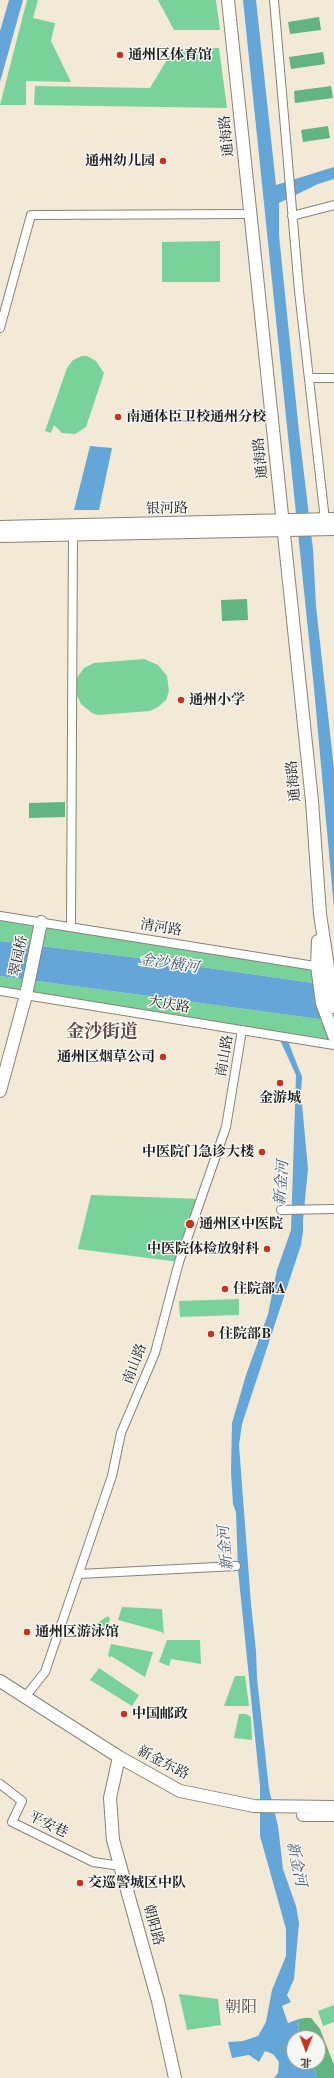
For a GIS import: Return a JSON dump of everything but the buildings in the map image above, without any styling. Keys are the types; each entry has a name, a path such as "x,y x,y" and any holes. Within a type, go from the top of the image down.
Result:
{"street":[{"name":"通海路","path":"228,0 312,801 320,914 327,967"},
{"path":"274,0 292,216 309,378 331,523"},
{"path":"292,216 334,205"},
{"path":"0,328 31,215 250,214"},
{"path":"309,378 334,378"},
{"name":"银河路","path":"0,536 73,530 331,523"},
{"name":"银河路","path":"0,527 73,530"},
{"path":"71,927 73,530"},
{"name":"清河路","path":"0,916 327,967"},
{"name":"翠园桥","path":"0,1091 26,995 41,922"},
{"path":"327,967 334,1007"},
{"path":"327,967 322,1003 334,1036"},
{"name":"大庆路","path":"0,991 334,1045"},
{"name":"南山路","path":"25,1697 45,1672 112,1476 121,1433 155,1353 179,1262 226,1127 242,1030"},
{"path":"285,1210 334,1209"},
{"path":"79,1574 236,1566"},
{"name":"新金东路","path":"0,1681 118,1761"},
{"name":"新金东路","path":"0,1689 178,1796 227,1810 278,1811 334,1815"},
{"name":"朝阳路","path":"118,1761 110,1798 114,1840 158,2001 175,2078"},
{"name":"平安巷","path":"0,1784 22,1801 12,1822 93,1862 122,1866"},
{"name":"新金东路","path":"278,1811 334,1806"}],"green space":[{"path":"27,0 38,0 33,18 55,23 51,41 71,82 26,81 26,105 0,105"},
{"path":"158,0 216,0 220,30 174,30"},
{"path":"319,17 321,30 290,34 288,22"},
{"path":"174,48 219,48 227,108 34,105 35,86 150,88"},
{"path":"323,52 325,64 291,69 289,57"},
{"path":"331,86 333,98 295,103 294,91"},
{"path":"328,126 330,138 303,142 301,130"},
{"path":"220,241 220,282 162,282 162,242"},
{"path":"82,356 87,356 96,361 104,373 86,427 75,434 62,433 54,425 51,433 45,431 67,368 73,360"},
{"path":"247,599 248,620 222,621 221,600"},
{"path":"144,659 158,665 167,676 169,691 166,700 158,707 150,711 98,715 92,713 81,704 75,691 76,679 84,668 94,663"},
{"path":"65,802 65,817 29,818 29,803"},
{"path":"0,916 317,966 334,986 139,958 0,941"},
{"path":"0,976 334,1021 334,1045 0,991"},
{"path":"91,1195 201,1199 179,1262 78,1249"},
{"path":"239,1299 239,1315 180,1317 179,1301"},
{"path":"122,1607 162,1609 164,1635 162,1632 118,1620"},
{"path":"108,1616 110,1619 105,1634 93,1626"},
{"path":"167,1640 200,1640 201,1664 171,1659 169,1666 159,1662"},
{"path":"111,1644 153,1652 145,1677 111,1656 110,1658 108,1655"},
{"path":"99,1668 139,1695 132,1706 90,1680"},
{"path":"235,1676 245,1676 249,1706 224,1706"},
{"path":"239,1714 246,1714 251,1717 252,1740 234,1738"},
{"path":"179,1994 218,1999 221,2025 187,2030"},
{"path":"334,2005 334,2022 323,2026 318,2011"},
{"path":"311,2018 320,2030 298,2030 299,2019"},
{"path":"326,2044 334,2065 334,2078 317,2078 314,2070 326,2070"}],"water":[{"path":"9,0 23,0 0,82 0,31"},
{"path":"243,0 256,0 276,185 334,167 334,179 318,184 279,203 279,235 299,432 313,549 316,606 334,769 334,908 314,688"},
{"path":"90,446 112,448 99,510 74,510"},
{"name":"金沙横河","path":"0,941 139,958 334,986 334,1021 0,976"},
{"path":"280,1040 288,1041 302,1077 301,1093 308,1169 303,1231 301,1245 242,1424 239,1445 257,1678 269,1789 278,1826 283,1869 296,1906 299,1923 294,1979 287,1995 291,2002 282,2006 288,2023 299,2019 298,2030 286,2030 286,2070 314,2070 317,2078 274,2078 278,2073 279,2062 273,2054 265,2051 259,2062 249,2055 232,2058 228,2042 243,2041 258,2036 266,2022 272,1990 286,1956 286,1929 260,1836 260,1786 238,1570 236,1512 233,1504 231,1472 232,1423 246,1375 268,1314 277,1270 291,1230 296,1075"}],"place":[{"name":"通州区体育馆","path":"120,55"},
{"name":"通州幼儿园","path":"163,161"},
{"name":"南通体臣卫校通州分校","path":"118,417"},
{"name":"通州小学","path":"181,700"},
{"name":"通州区烟草公司","path":"163,1057"},
{"name":"金游城","path":"280,1083"},
{"name":"中医院门急诊大楼","path":"262,1152"},
{"name":"通州区中医院","path":"190,1224"},
{"name":"中医院体检放射科","path":"267,1249"},
{"name":"住院部A","path":"225,1289"},
{"name":"住院部B","path":"211,1334"},
{"name":"通州区游泳馆","path":"27,1632"},
{"name":"中国邮政","path":"124,1714"},
{"name":"交巡警城区中队","path":"80,1883"}],"district":[{"name":"金沙街道","path":"102,1032"},
{"name":"朝阳","path":"241,2008"}],"water label":[{"name":"新金河","path":"282,1183"},
{"name":"新金河","path":"226,1548"},
{"name":"新金河","path":"296,1864"}]}
